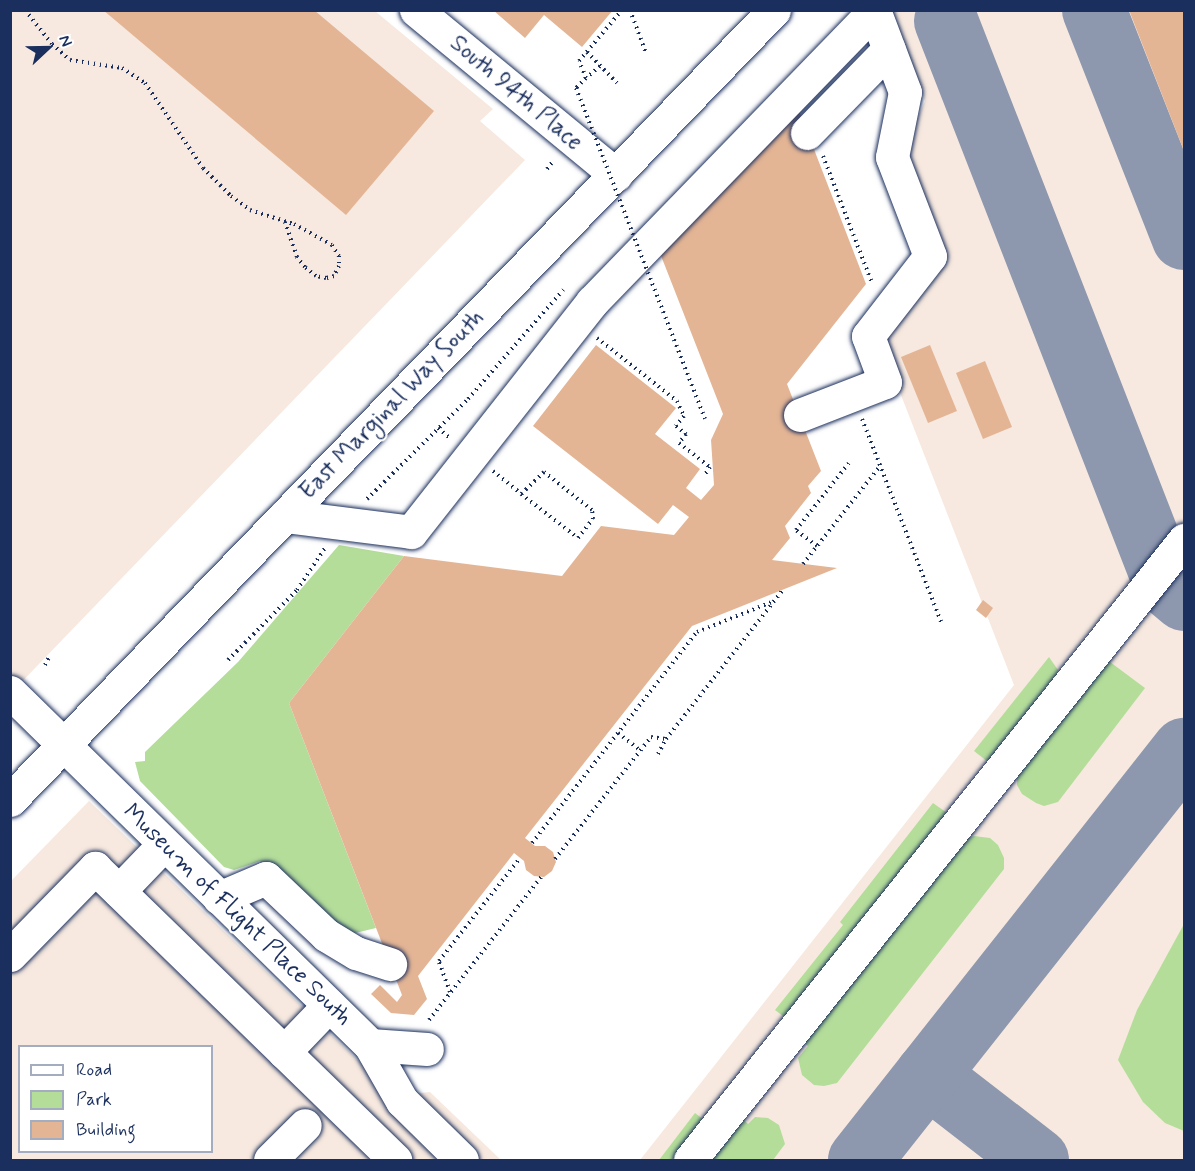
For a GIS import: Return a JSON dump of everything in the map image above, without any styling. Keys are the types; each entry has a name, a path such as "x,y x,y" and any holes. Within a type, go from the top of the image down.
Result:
{"main road":[{"name":"South 94th Place","path":"417,10 616,175"},
{"name":"East Marginal Way South","path":"10,800 774,10"},
{"path":"285,516 411,532 592,302 874,11 905,92 892,157 930,256 867,336 885,382 800,415"},
{"path":"810,131 889,49"},
{"path":"690,1161 1185,540"},
{"name":"Museum of Flight Place South","path":"10,692 370,1045 427,1049"},
{"path":"119,891 164,844"},
{"path":"10,955 95,868 284,1052 379,1155"},
{"path":"219,898 266,878 326,935 356,953 390,964"},
{"path":"284,1052 329,1005"},
{"path":"370,1045 402,1101 462,1161"},
{"path":"270,1161 305,1125"}],"path":[{"path":"25,10 52,44 70,60 122,68 145,83 198,161 231,196 250,210 285,222 313,233 332,245 339,256 339,266 333,276 326,278 316,276 305,267 297,257 285,222"},
{"path":"586,78 579,61 622,10"},
{"path":"630,10 646,53"},
{"path":"587,52 617,83"},
{"path":"600,66 576,88 705,419"},
{"path":"810,131 884,315"},
{"path":"590,332 677,401 684,417 676,426 686,434 679,443 710,467 704,476"},
{"path":"853,394 941,622"},
{"path":"438,428 521,494 578,538 593,519 592,510 544,472 521,494"},
{"path":"817,546 796,530 849,463"},
{"path":"803,564 880,465"},
{"path":"658,754 666,739 783,590"},
{"path":"532,843 697,632 774,601"},
{"path":"45,665 50,655"},
{"path":"618,733 640,750"},
{"path":"555,859 651,737 666,739"},
{"path":"451,992 439,962 520,858"},
{"path":"427,1049 426,1024 541,877"}],"shaded area":[{"path":"11,11 375,11 493,109 480,121 525,160 11,693"},
{"path":"891,11 1184,11 1184,1160 640,1160 1014,685 876,331 934,252 898,163 925,101"},
{"path":"89,801 395,1096 430,1092 501,1160 11,1160 10,882"}],"green space":[{"path":"339,545 404,556 289,703 376,928 351,934 310,909 260,861 234,870 224,867 140,781 135,762 145,761 145,752 238,662"},
{"path":"1049,657 1058,670 1055,685 992,765 974,751"},
{"path":"1106,659 1145,688 1058,802 1044,806 1036,803 1022,794 1017,785 1017,770"},
{"path":"933,803 950,815 791,1022 775,1010 843,925 840,922"},
{"path":"974,836 990,838 998,845 1004,858 1004,869 837,1083 824,1086 814,1085 802,1075 798,1058 808,1046 803,1042 963,840"},
{"path":"1184,924 1184,1131 1165,1123 1143,1102 1118,1060 1137,1010"},
{"path":"695,1113 709,1124 680,1160 659,1160"},
{"path":"755,1117 768,1118 779,1125 785,1144 773,1160 710,1160 744,1120 748,1124"}],"building":[{"path":"103,10 314,10 434,111 346,215"},
{"path":"493,10 613,10 582,47 544,15 525,38"},
{"path":"1129,10 1184,10 1184,151"},
{"path":"795,100 866,284 787,384 821,471 808,486 811,493 785,526 790,538 772,560 837,568 692,626 525,838 535,846 545,846 553,852 556,862 552,871 544,877 534,876 526,870 524,861 514,853 418,976 427,999 414,1015 391,1013 371,994 380,985 397,1002 402,995 289,703 404,556 562,576 601,526 674,535 689,517 673,505 658,524 533,426 596,345 676,408 655,434 700,469 686,488 701,500 714,485 711,440 723,414 656,243"},
{"path":"930,345 957,411 928,423 901,357"},
{"path":"985,361 1012,427 983,439 956,373"},
{"path":"983,600 993,608 986,618 976,610"}],"taxiway":[{"path":"1094,10 1184,238"},
{"path":"946,21 1165,583 1184,599"},
{"path":"860,1160 1184,750"},
{"path":"927,1075 1037,1160"}]}
